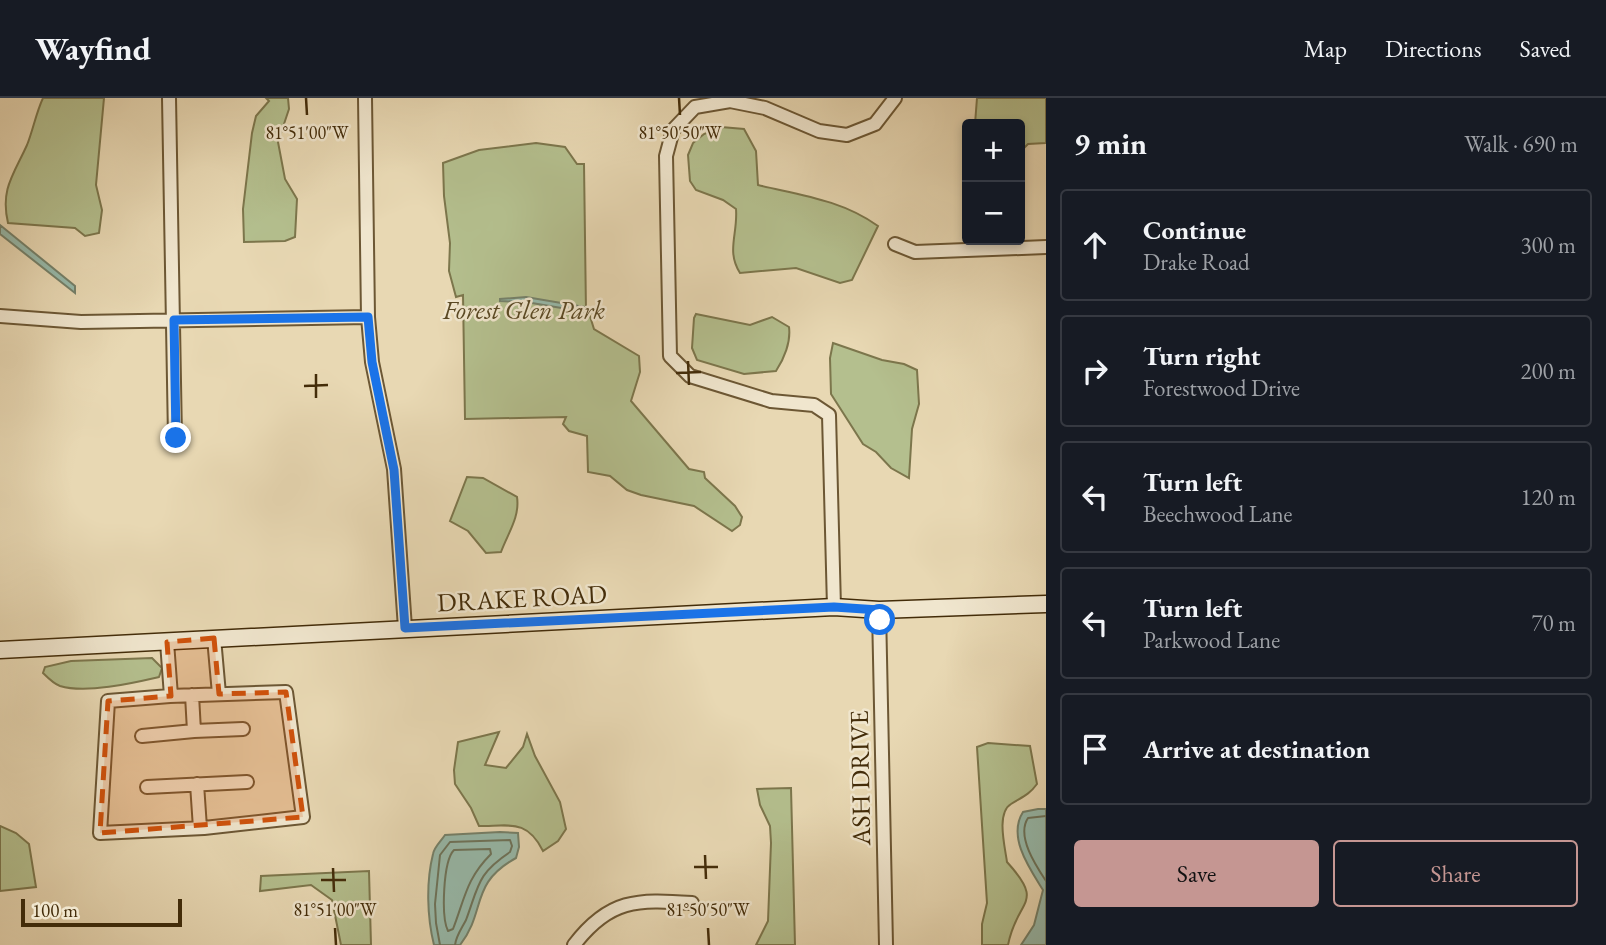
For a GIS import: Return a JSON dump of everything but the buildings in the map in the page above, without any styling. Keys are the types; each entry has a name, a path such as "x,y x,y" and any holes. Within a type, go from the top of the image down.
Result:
{"street":[{"path":"169,98 176,438"},
{"path":"365,98 368,317 372,362 394,470 405,628"},
{"path":"834,607 829,415 814,405 771,401 690,376 670,356 666,156 673,130 695,107 730,102 765,108 819,131 848,135 875,124 895,98"},
{"path":"895,244 915,251 1046,247"},
{"path":"0,316 81,322 368,317"},
{"name":"DRAKE ROAD","path":"0,650 834,607 879,610 1046,604"},
{"name":"ASH DRIVE","path":"879,610 886,945"},
{"path":"214,638 219,694"},
{"path":"167,642 171,696"},
{"path":"286,692 303,817 200,828 100,833 108,701 192,695 286,692"},
{"path":"192,695 194,731"},
{"path":"142,736 243,729"},
{"path":"147,787 247,782"},
{"path":"197,784 200,828"},
{"path":"574,945 606,913 625,904 660,900 692,902"}],"highlighted area":[{"path":"214,638 219,694 286,692 303,817 100,833 108,701 171,696 167,642"}],"green space":[{"path":"43,98 104,98 96,185 102,210 99,233 85,236 75,228 8,223 7,191"},
{"path":"266,98 288,98 289,109 278,142 285,179 297,199 295,237 285,241 244,242 243,209 252,133 256,116 269,101"},
{"path":"977,98 1046,98 1046,143 1028,144 1025,147 1025,119 975,119"},
{"path":"721,127 744,129 756,151 758,185 835,204 878,226 852,280 840,283 796,268 740,273 733,250 736,209 723,200 696,190 690,181 688,155 693,143 704,134"},
{"name":"Forest Glen Park","path":"536,143 565,147 577,164 584,164 586,312 589,313 594,329 639,356 640,372 631,401 689,469 704,472 705,478 735,506 742,517 740,525 732,531 694,506 641,495 627,490 610,476 588,472 587,436 569,431 563,424 566,417 465,419 463,295 456,297 449,271 450,243 443,163 479,150"},
{"path":"696,314 750,325 772,317 789,327 786,350 776,371 744,374 697,360 692,348"},
{"path":"833,343 917,370 919,404 912,429 909,478 891,468 876,452 863,444 831,394 830,358"},
{"path":"467,477 483,478 517,497 515,518 501,552 486,553 468,531 450,521"},
{"path":"152,658 162,668 159,677 110,687 83,689 60,686 43,673 45,667 71,661"},
{"path":"499,732 485,765 506,768 523,747 527,734 535,756 560,802 566,829 558,841 543,851 531,834 517,826 479,826 455,784 458,742"},
{"path":"988,743 1030,746 1037,784 1006,808 1004,815 1007,862 1019,876 1027,895 1008,945 982,945 982,924 987,903 977,747"},
{"path":"791,788 795,945 756,945 768,921 771,843 770,826 760,805 757,789"},
{"path":"0,826 16,833 29,844 36,887 0,891"},
{"path":"369,871 371,945 341,945 332,900 311,885 260,891 261,876"}],"water":[{"path":"0,225 75,286 75,293 0,234"},
{"path":"526,297 597,309 597,314 526,302 500,301"},
{"path":"1046,809 1046,945 1021,945 1034,925 1043,890 1022,852 1019,822 1023,812"},
{"path":"518,833 519,847 516,858 491,878 480,898 474,920 460,945 434,945 428,900 429,876 435,849 445,835"}],"route":[{"path":"176,438 174,320 368,317 372,362 394,470 405,628 834,607 879,610 880,620"}]}
